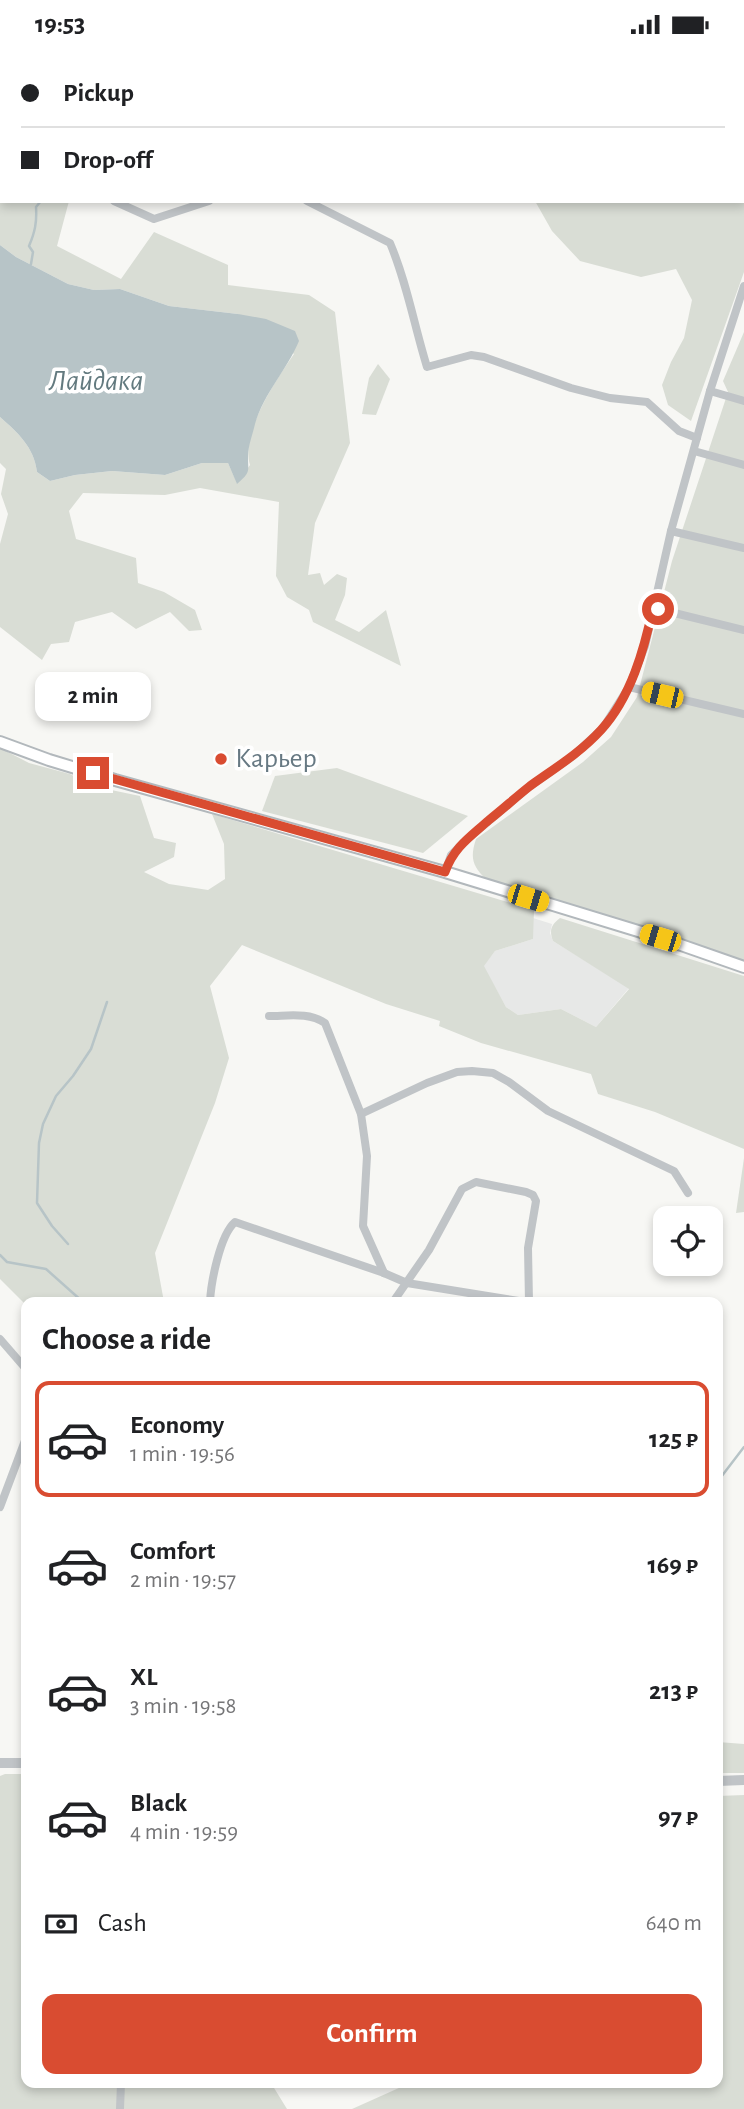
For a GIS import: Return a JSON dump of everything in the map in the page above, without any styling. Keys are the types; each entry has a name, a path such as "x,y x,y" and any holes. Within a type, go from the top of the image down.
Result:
{"main road":[{"path":"0,741 49,760 115,780 445,872 660,938 744,967"}],"street":[{"path":"118,203 154,219 203,203"},
{"path":"311,203 390,243 403,274 427,367 471,355 484,357 571,389 610,398 647,402 679,431 697,438"},
{"path":"445,872 451,855 464,842 529,787 573,756 603,728 629,688 645,646 671,531 710,391 744,286"},
{"path":"710,391 744,401"},
{"path":"694,451 744,465"},
{"path":"671,531 744,548"},
{"path":"653,608 744,630"},
{"path":"629,688 744,714"},
{"path":"269,1016 307,1016 325,1023 360,1114 367,1156 363,1226 384,1273"},
{"path":"360,1114 426,1083 457,1072 493,1073 509,1081 548,1111 674,1171 688,1193"},
{"path":"397,1297 429,1250 462,1189 476,1182 526,1192 533,1195 536,1201 528,1248 527,1297"},
{"path":"211,1297 216,1265 229,1227 234,1222 244,1223 407,1283 495,1297"},
{"path":"0,1339 21,1363"},
{"path":"0,1507 21,1451"},
{"path":"0,1763 21,1763"},
{"path":"723,1781 744,1780"},
{"path":"120,2109 121,2088"}],"shaded area":[{"path":"0,203 68,203 57,246 121,279 154,232 228,265 228,285 309,295 335,312 350,443 315,523 308,575 320,573 324,585 337,574 347,578 345,595 335,620 359,632 386,610 401,666 313,622 309,610 287,597 276,576 279,502 200,488 165,495 83,493 69,511 76,539 136,558 138,583 164,592 195,610 202,630 189,631 170,612 136,629 112,612 75,622 69,642 51,644 42,660 0,627 0,544 8,514 1,494 6,469 0,463 0,417 29,448 37,472 50,481 112,471 165,475 202,463 228,463 237,483 250,465 250,438 262,407 294,354 238,314 169,306 120,289 94,290 68,284 16,257 0,245"},
{"path":"536,203 744,203 744,272 691,421 668,405 662,385 684,338 692,300 676,269 641,277 580,261 552,231"},
{"path":"744,332 744,964 663,932 486,879 475,865 473,851 476,839 583,762 611,737 637,697 672,561 728,392 723,381"},
{"path":"378,364 390,379 376,415 362,414 369,378"},
{"path":"0,748 29,763 70,774 92,786 140,796 154,838 176,843 174,857 144,872 169,884 208,890 225,879 224,844 212,814 534,910 533,939 495,951 484,966 506,1007 518,1015 561,1009 596,1027 629,989 553,941 552,928 560,918 744,976 744,1149 655,1112 598,1094 591,1074 481,1043 439,1026 440,1021 386,1004 242,945 210,986 229,1058 215,1103 155,1253 163,1297 21,1297 21,1300 0,1279"},
{"path":"337,768 468,816 423,853 262,811 275,776"},
{"path":"533,918 552,924 550,933 553,941 629,988 596,1027 561,1009 518,1015 506,1007 483,966 495,951 533,939"},
{"path":"744,1158 744,1212 736,1213"},
{"path":"723,1742 744,1744 744,1773 723,1773"},
{"path":"21,1774 21,2088 274,2088 287,2109 0,2109 0,1776"},
{"path":"744,1795 744,2109 352,2109 399,2088 723,2088 723,1796"}],"water":[{"name":"Лайдака","path":"0,245 16,257 68,284 94,290 120,289 169,306 266,319 295,331 299,341 264,402 255,424 245,477 237,484 228,463 202,463 165,475 112,471 50,481 37,472 29,448 0,417"}],"waterway":[{"path":"31,264 33,252 29,246 35,227 36,207 39,203"},
{"path":"68,1244 37,1203 39,1143 43,1124 56,1096 91,1049 107,1002"},
{"path":"0,1255 7,1262 46,1269 77,1297"},
{"path":"723,1474 744,1447"}],"place":[{"name":"Карьер","path":"221,759"}],"route":[{"path":"93,773 445,872 451,855 464,842 529,787 573,756 603,728 629,688 645,646 653,608 658,609"}]}
